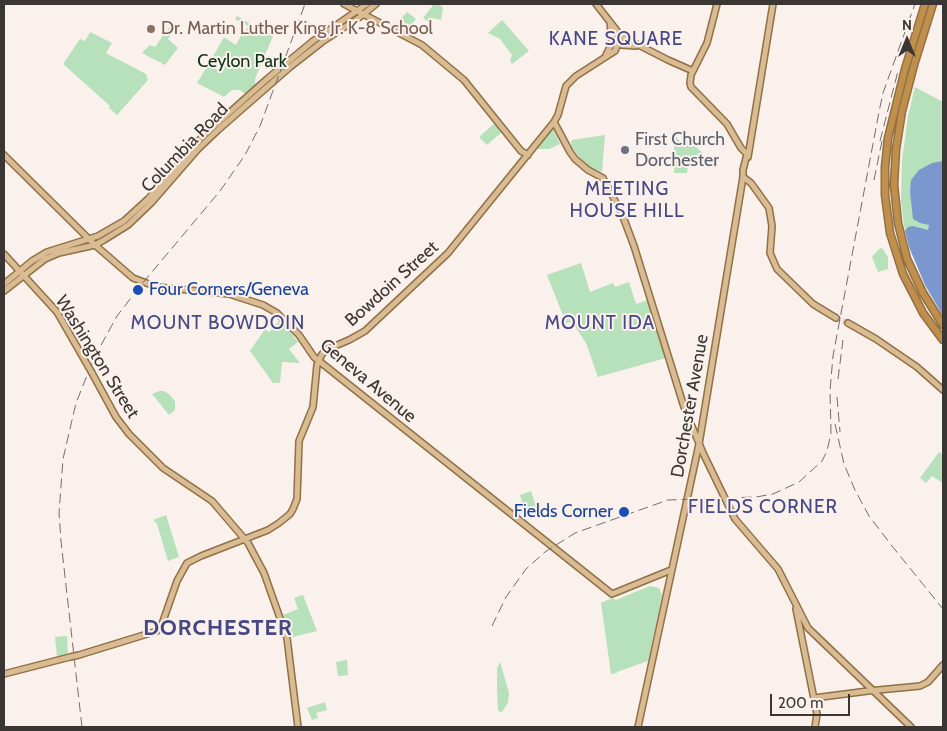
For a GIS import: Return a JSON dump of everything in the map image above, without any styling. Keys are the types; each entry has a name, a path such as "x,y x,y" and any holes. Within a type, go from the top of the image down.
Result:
{"highway":[{"path":"925,4 901,83 888,138 885,166 885,195 889,229 898,261 923,313 943,340"},
{"path":"933,4 904,102 896,149 894,176 896,213 902,241 912,272 943,330"},
{"path":"907,283 936,319"},
{"path":"923,293 943,324"}],"main road":[{"path":"344,4 391,30 417,41 458,74 521,151 528,155"},
{"name":"Columbia Road","path":"4,291 21,273 47,252 90,240 106,233 124,221 148,199 184,156 214,126 302,50 367,4"},
{"name":"Columbia Road","path":"4,284 51,256 95,244 128,225 157,197 207,140 290,67 376,4"},
{"path":"596,4 621,36 638,46 693,71"},
{"path":"718,4 707,43 690,79 691,87 725,122 741,148 747,154"},
{"name":"Dorchester Avenue","path":"638,727 699,444 772,4"},
{"path":"605,57 611,48 610,21"},
{"path":"612,38 621,36"},
{"name":"Bowdoin Street","path":"614,51 621,36"},
{"path":"612,38 618,44 638,46"},
{"name":"Bowdoin Street","path":"318,361 328,349 365,332 434,267 474,222 554,122 558,115 566,86 576,76 625,46"},
{"path":"554,122 575,159 588,170 603,178 622,214 640,264 683,404 699,444 734,518 775,565 808,628 911,727"},
{"name":"Geneva Avenue","path":"4,155 90,240 130,276 152,286 224,294 271,309 299,335 310,354 318,361 612,594 671,570"},
{"path":"743,176 750,181 769,207 772,226 770,252 777,269 811,302 836,318"},
{"name":"Washington Street","path":"4,254 57,312 116,417 130,434 164,468 212,501 246,539 264,573 287,638 298,727"},
{"path":"848,323 884,344 925,373 943,390"},
{"path":"4,674 79,655 157,631 162,624 177,581 187,563 280,523 290,514 295,505 298,492 298,446 313,404 318,361"},
{"path":"795,602 817,714 815,727"},
{"path":"801,631 804,619"},
{"path":"801,631 808,628"},
{"path":"814,698 872,690 922,686 943,665"}],"green space":[{"path":"434,4 439,4 443,8 441,20 432,18 430,23 423,18"},
{"path":"407,12 416,19 405,33 393,27"},
{"name":"Ceylon Park","path":"237,16 273,36 255,79 255,86 245,94 240,90 232,90 224,97 197,83 208,65 223,72 224,68 211,60 224,37 236,45 241,35 243,36 248,26 235,19"},
{"path":"502,20 529,51 512,64 510,61 512,55 500,39 488,33"},
{"path":"172,23 177,27 168,39 178,48 165,65 142,53 150,45 155,47"},
{"path":"90,32 112,43 106,53 146,74 148,80 117,115 109,108 110,106 63,64 80,39 85,41"},
{"path":"915,87 943,102 943,180 930,236 905,232 901,203 902,160 908,116"},
{"path":"495,123 502,132 487,145 479,137"},
{"path":"553,129 560,144 549,149 536,149"},
{"path":"674,134 681,143 689,141 703,153 699,157 701,161 688,165 687,173 674,173"},
{"path":"605,135 602,172 591,168 580,158 572,147 571,142 572,140"},
{"path":"882,248 888,257 888,269 878,272 872,257"},
{"path":"581,263 590,292 613,283 615,287 629,282 636,304 648,300 666,358 598,377 586,343 572,322 566,323 547,275"},
{"path":"280,320 298,342 289,349 300,363 282,362 280,383 273,383 250,351 265,329 269,332"},
{"path":"164,391 175,401 175,410 169,415 152,394"},
{"path":"939,452 943,455 943,483 932,476 926,483 920,478"},
{"path":"531,491 536,507 517,515 510,510 523,505 520,495"},
{"path":"166,515 179,557 168,561 157,524 153,520"},
{"path":"650,586 659,588 662,595 648,661 611,674 601,603 612,598 616,600"},
{"path":"303,595 317,631 289,638 283,615 298,609 294,598"},
{"path":"67,636 68,655 57,657 55,637"},
{"path":"347,660 348,675 338,676 336,662"},
{"path":"500,662 509,693 508,703 502,712 498,711 497,689 497,668"},
{"path":"325,702 327,710 316,713 318,718 312,720 307,708"}],"water":[{"path":"943,161 943,316 925,285 909,247 905,231 908,227 913,226 928,230 929,225 913,219 910,191 911,180 919,170 932,163"}],"tunnel":[{"path":"836,318 848,323"}],"railway":[{"path":"82,727 59,513 63,459 76,403 94,358 117,316 220,191 245,155 260,126 305,4"},
{"path":"492,626 506,597 526,569 545,552 575,533 668,500 756,497 773,494 799,482 822,461 827,451 831,433 830,391 833,356 879,112 883,93 915,4"},
{"path":"880,141 898,71"},
{"path":"874,180 883,136"},
{"path":"838,379 843,340"},
{"path":"837,397 840,432"},
{"path":"835,424 844,464 869,516 943,609"}],"place":[{"name":"Dr. Martin Luther King Jr. K-8 School","path":"151,29"},
{"name":"First Church Dorchester","path":"625,150"},
{"name":"Four Corners/Geneva","path":"138,290"},
{"name":"Fields Corner","path":"624,512"}],"district":[{"name":"KANE SQUARE","path":"616,39"},
{"name":"MEETING HOUSE HILL","path":"627,200"},
{"name":"MOUNT BOWDOIN","path":"218,323"},
{"name":"MOUNT IDA","path":"600,323"},
{"name":"FIELDS CORNER","path":"763,507"},
{"name":"DORCHESTER","path":"218,629"}]}
